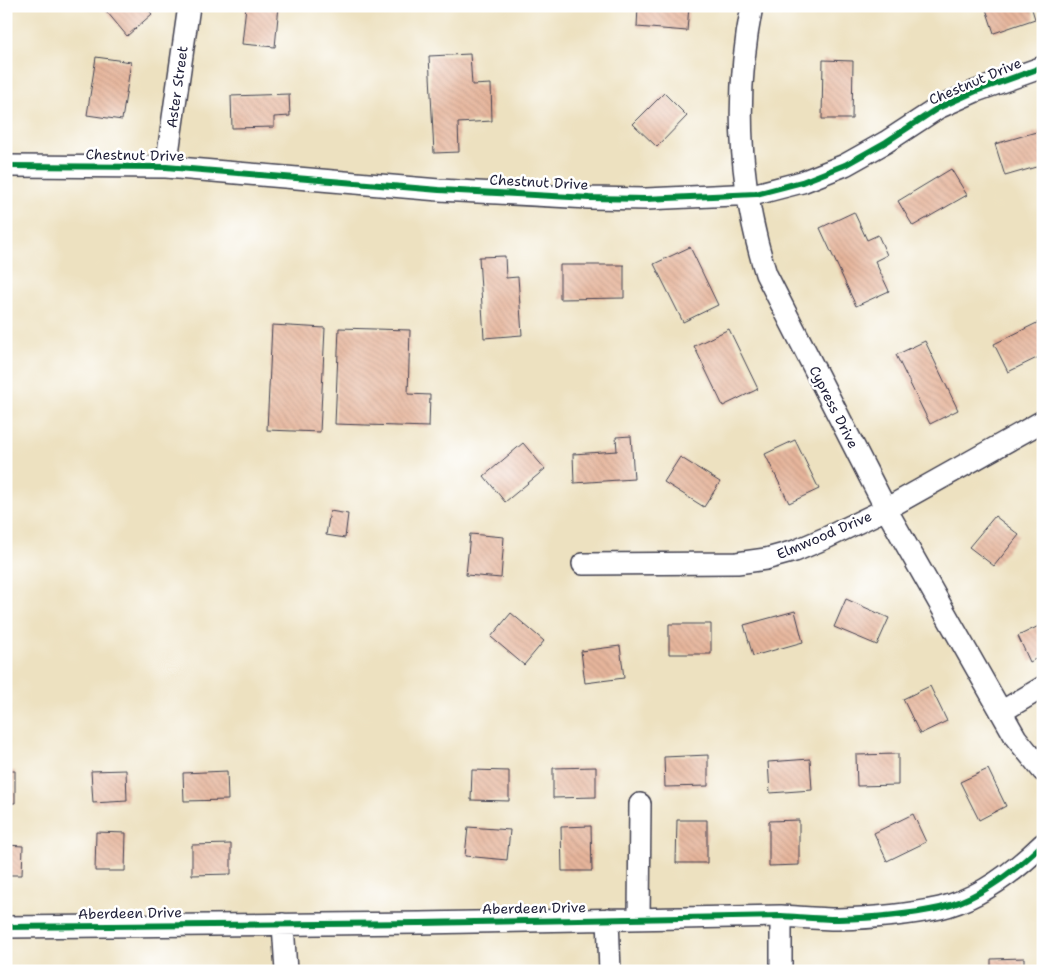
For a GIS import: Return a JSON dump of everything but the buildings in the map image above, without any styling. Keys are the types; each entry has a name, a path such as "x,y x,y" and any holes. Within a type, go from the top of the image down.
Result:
{"street":[{"name":"Aster Street","path":"166,167 189,6"},
{"name":"Cypress Drive","path":"752,6 746,35 741,88 741,142 747,194 756,240 766,274 886,509 1016,738 1043,771"},
{"name":"Chestnut Drive","path":"6,166 166,167 439,190 589,198 646,199 756,194 802,182 845,165 886,142 938,108 976,91 1043,67"},
{"name":"Elmwood Drive","path":"582,564 737,563 766,559 795,551 886,509 1043,421"},
{"path":"1001,712 1043,687"},
{"path":"639,919 640,804"},
{"name":"Aberdeen Drive","path":"6,927 781,916 837,919 889,916 941,908 961,900 993,884 1022,864 1043,844"},
{"path":"781,916 781,971"},
{"path":"608,919 610,971"},
{"path":"283,924 286,971"}],"cycle path":[{"path":"6,166 166,167 439,190 589,198 646,199 756,194 802,182 845,165 886,142 938,108 976,91 1043,67"},
{"path":"6,927 420,923 781,916 838,919 877,917 940,908 969,898 996,883 1043,844"}]}
